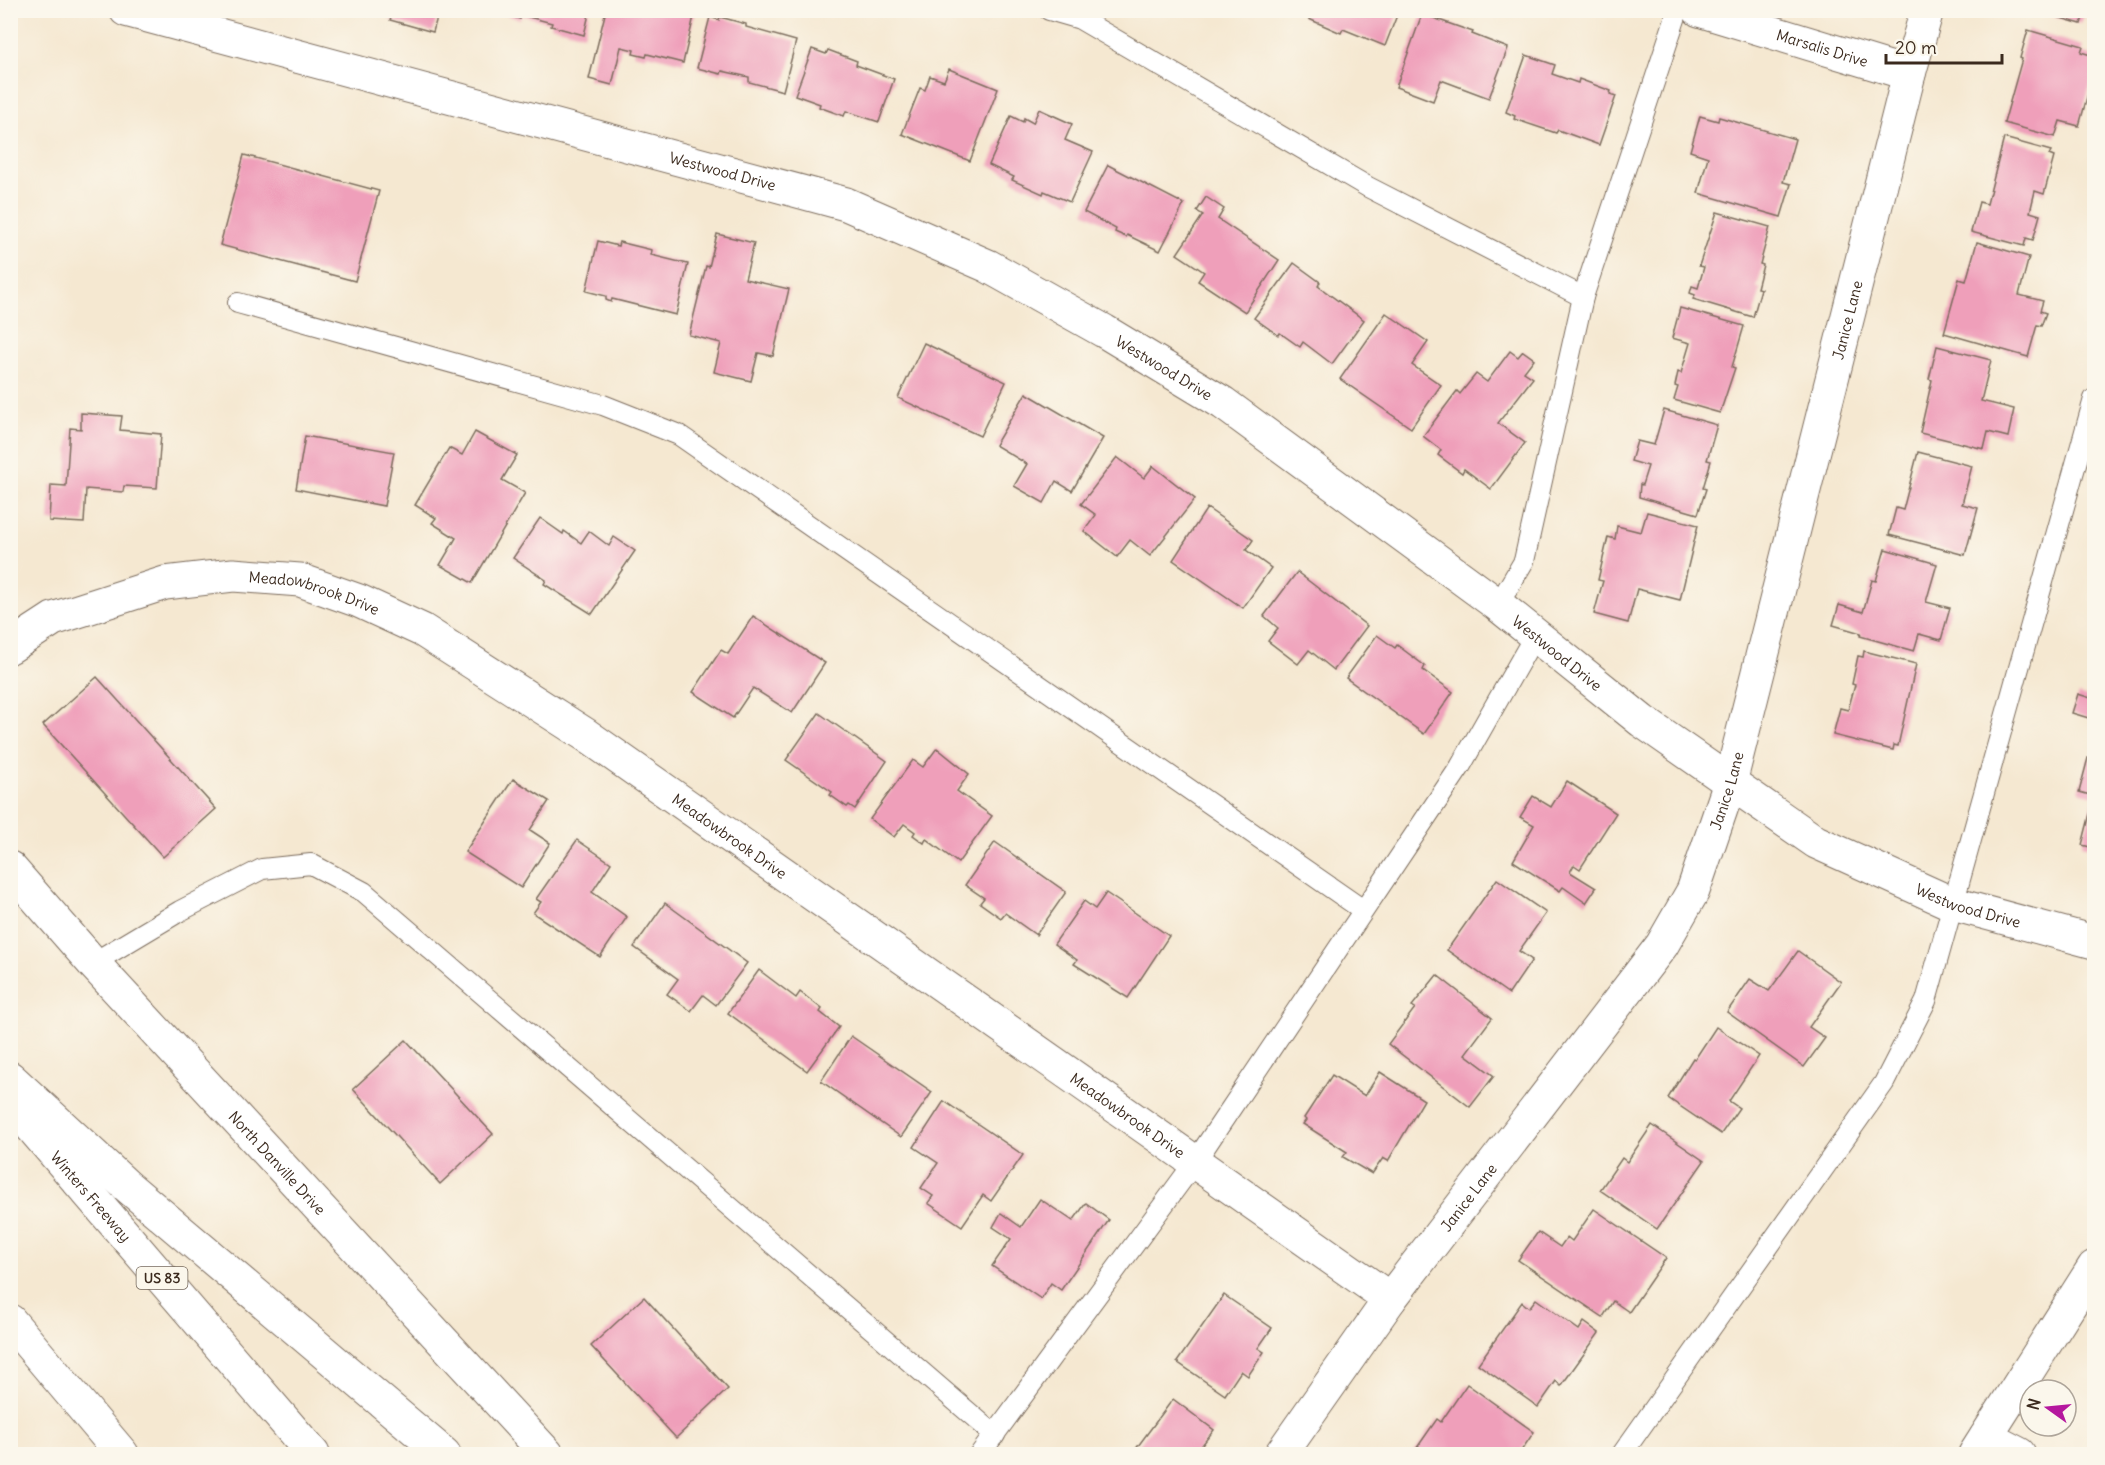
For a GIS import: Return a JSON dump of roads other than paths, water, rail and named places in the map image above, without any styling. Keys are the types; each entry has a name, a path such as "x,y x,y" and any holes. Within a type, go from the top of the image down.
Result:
{"main road":[{"name":"Westwood Drive","path":"126,10 835,201 988,266 1104,331 1223,403 1498,605 1642,721 1816,842 1953,904 2094,942"},
{"name":"Marsalis Drive","path":"1700,10 1909,74"},
{"name":"Janice Lane","path":"1281,1455 1390,1299 1662,945 1693,891 1730,783 1909,74 1928,10"},
{"name":"Meadowbrook Drive","path":"10,647 53,619 165,583 233,575 300,580 359,601 422,630 586,735 1390,1299"},
{"name":"North Danville Drive","path":"10,868 93,963 547,1455"},
{"path":"10,1078 127,1186 444,1455"},
{"name":"Winters Freeway","path":"10,1102 313,1455"},
{"path":"2019,1455 1980,1446 2094,1267"},
{"path":"10,1321 122,1455"}],"lane":[{"path":"1049,10 1080,19 1368,187 1583,297"},
{"path":"1498,605 1524,561 1583,297 1678,10"},
{"path":"238,303 603,405 679,435 1363,910"},
{"path":"1622,1455 1884,1083 1926,1001 2094,399"},
{"path":"980,1455 1195,1162 1460,767 1535,635"},
{"path":"93,963 180,911 262,869 311,864 364,892 995,1435"}]}
